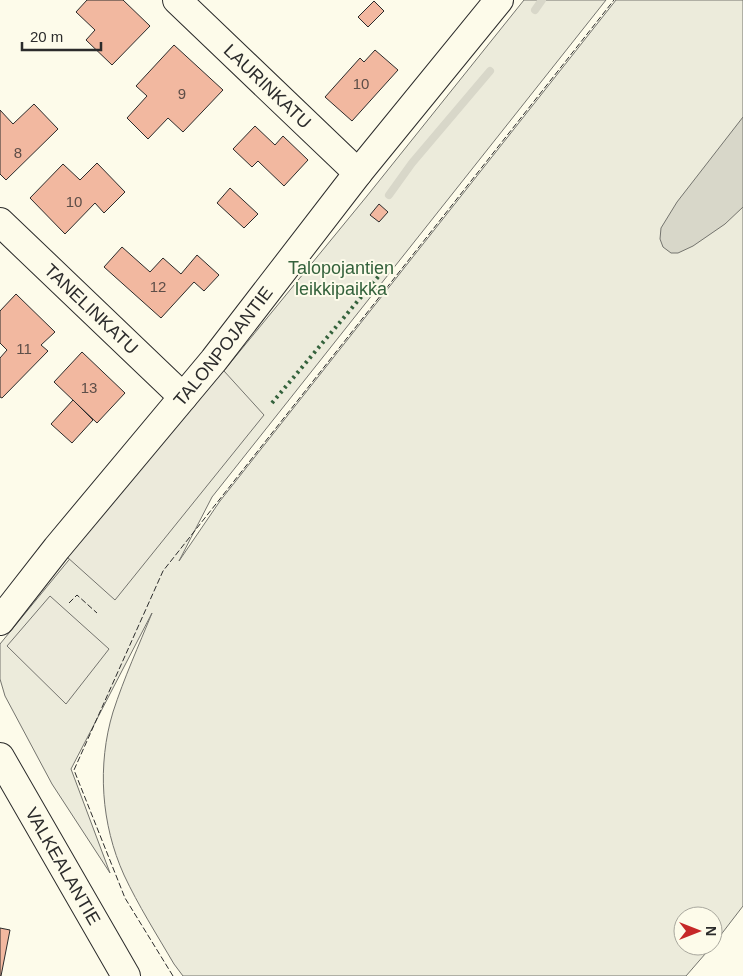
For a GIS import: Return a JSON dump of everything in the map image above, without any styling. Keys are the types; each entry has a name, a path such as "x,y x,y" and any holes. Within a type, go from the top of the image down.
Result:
{"street":[{"name":"LAURINKATU","path":"177,0 358,173"},
{"name":"TALONPOJANTIE","path":"0,621 57,548 214,360 358,173 499,0"},
{"name":"TANELINKATU","path":"0,222 183,397"},
{"name":"VALKEALANTIE","path":"0,757 126,976"}],"green space":[{"name":"Talopojantien leikkipaikka","path":"524,0 606,0 212,497 179,561 220,501 616,0 743,0 743,906 723,932 723,906 673,906 673,956 703,956 686,976 183,976 148,920 124,875 110,835 104,794 103,773 105,753 113,712 152,613 71,769 110,873 52,784 5,696 0,679 0,644 367,196"}],"shaded area":[{"path":"743,117 743,207 725,224 693,246 678,253 671,253 663,247 660,239 661,228 677,202"},
{"path":"214,360 264,415 115,600 57,548"},
{"path":"50,596 109,649 66,704 7,646"}],"building":[{"path":"87,0 123,0 150,26 112,65 86,40 95,30 76,12"},
{"path":"374,1 384,11 368,27 358,17"},
{"path":"174,45 223,90 183,132 168,118 148,139 127,118 147,96 136,86"},
{"path":"375,50 398,70 352,121 325,97 360,58 364,62"},
{"path":"34,104 58,129 6,180 0,174 0,110 13,124"},
{"path":"255,126 275,145 283,136 308,160 284,186 258,161 252,167 233,149"},
{"path":"97,163 125,192 104,213 95,203 65,234 30,198 63,164 80,180"},
{"path":"230,188 258,214 244,228 217,203"},
{"path":"379,204 388,212 379,222 370,215"},
{"path":"122,247 150,272 163,258 181,274 197,255 219,275 204,291 194,282 161,318 104,267"},
{"path":"16,294 55,332 41,345 48,351 2,398 0,397 0,358 7,350 0,343 0,311"},
{"path":"82,352 125,393 97,423 54,382"},
{"path":"73,400 93,420 72,443 51,424"},
{"path":"0,928 10,930 1,976 0,976"}],"waterway":[{"path":"535,10 542,0"},
{"path":"389,195 412,163 490,71"}],"hedge":[{"path":"272,403 388,265"}],"fence":[{"path":"173,976 125,898 74,770 163,571 614,0"},
{"path":"69,603 77,595 97,613"}]}
